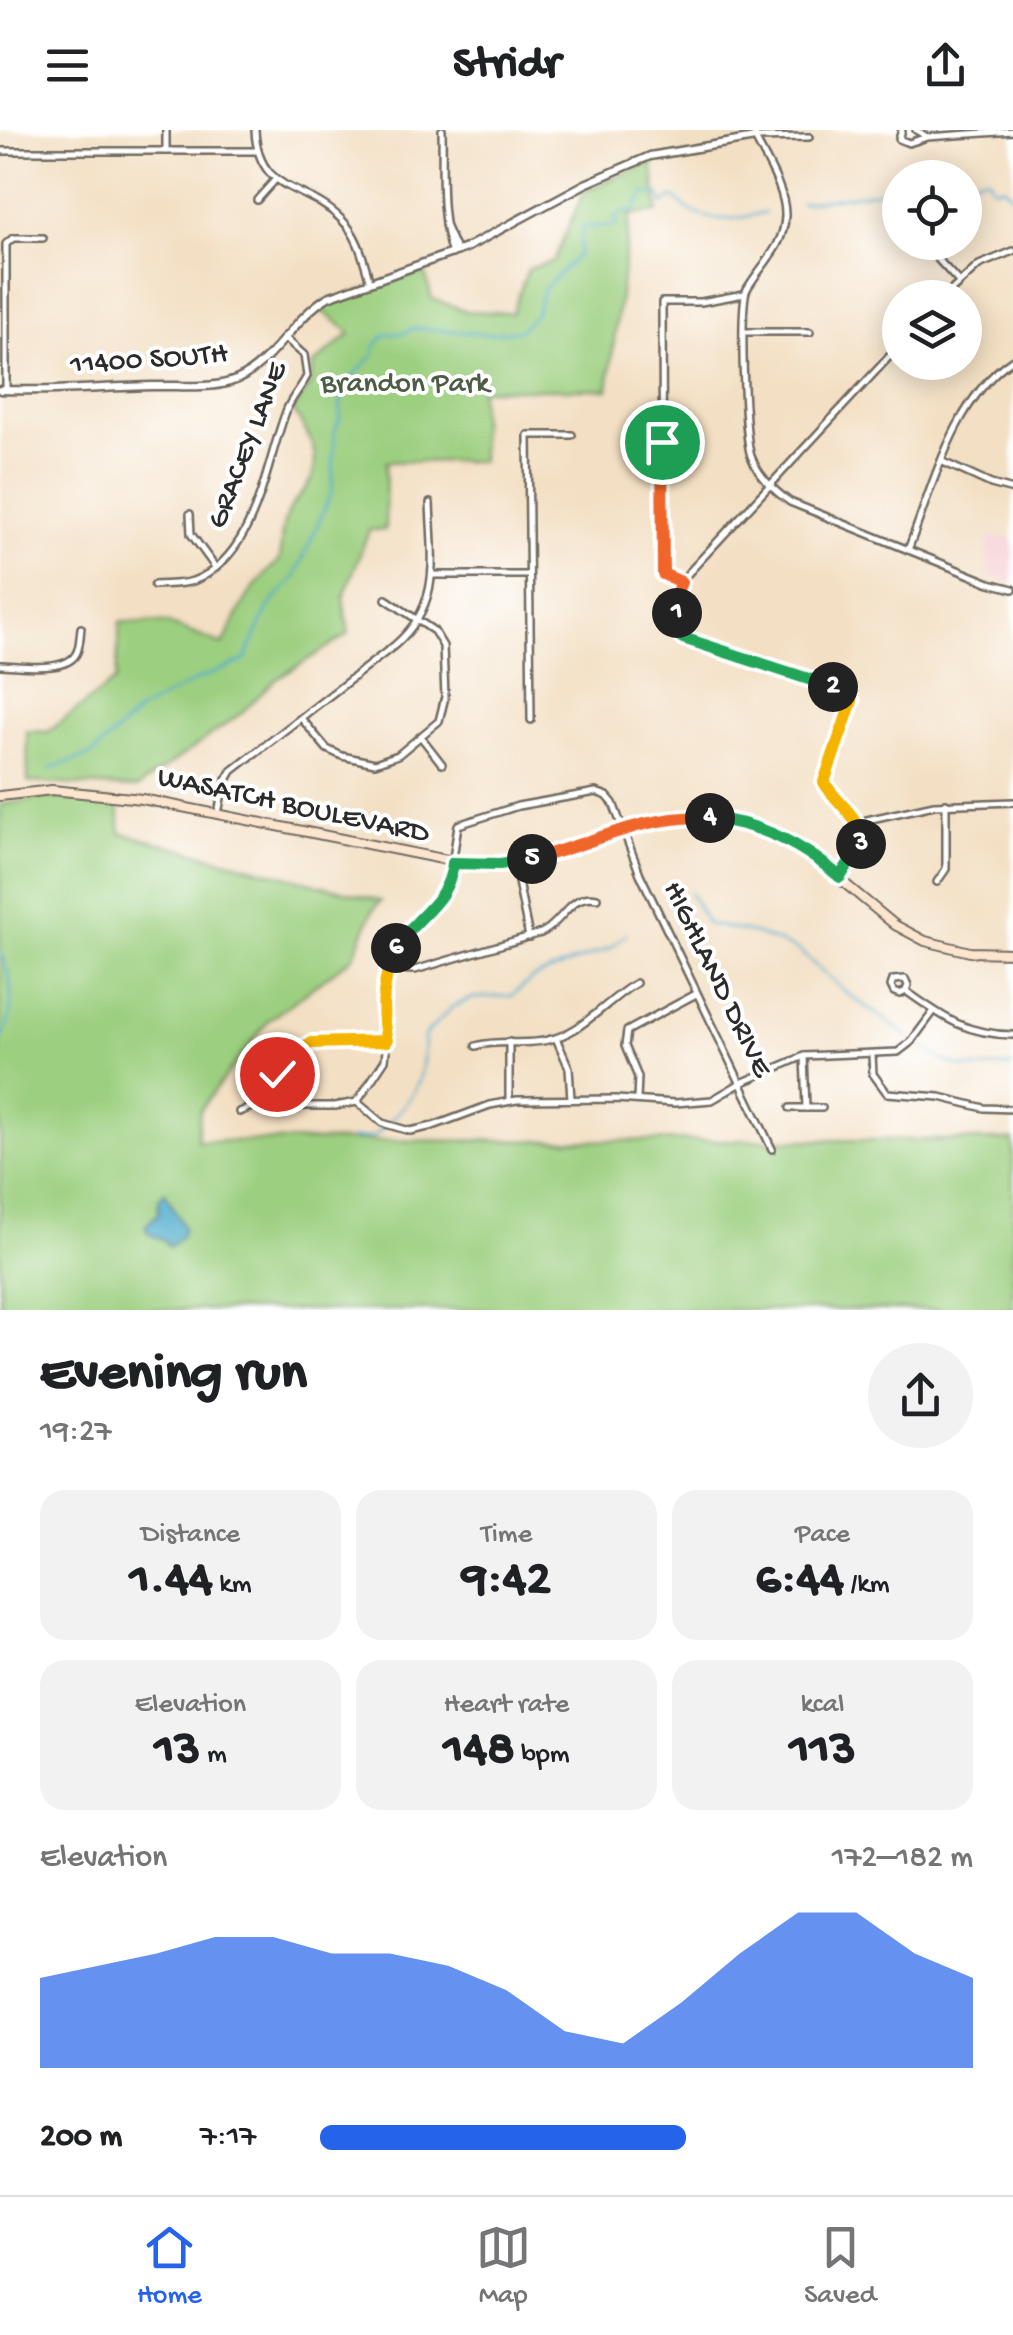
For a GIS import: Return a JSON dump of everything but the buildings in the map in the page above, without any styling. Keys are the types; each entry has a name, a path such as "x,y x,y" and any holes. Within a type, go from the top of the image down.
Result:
{"main road":[{"name":"WASATCH BOULEVARD","path":"0,796 62,790 142,798 453,863 514,862 672,818 732,822 768,832 802,848 896,925 925,941 970,952 1013,953"}],"street":[{"path":"166,130 166,152"},
{"path":"254,130 257,152 276,180 339,216 357,240 370,282"},
{"path":"442,130 445,225 454,253"},
{"path":"902,130 898,135 904,142 914,143 927,137 1013,131"},
{"path":"916,130 927,137"},
{"path":"810,137 755,134 781,195 785,216 769,260 744,294 747,442 755,466 770,486 790,502 1013,589"},
{"name":"11400 SOUTH","path":"3,390 227,383 246,375 319,302 454,253 614,172 660,154 755,134"},
{"path":"0,151 257,152"},
{"path":"257,200 276,180"},
{"path":"3,390 6,244 13,238 43,238"},
{"path":"960,280 979,265 1013,251"},
{"path":"938,260 956,280"},
{"path":"681,582 663,574 662,302 701,302 744,294"},
{"path":"744,332 810,332"},
{"name":"GRACEY LANE","path":"154,584 188,582 215,567 243,534 286,409 307,376 304,355 284,337"},
{"path":"908,550 970,402 988,378 1013,359"},
{"path":"840,877 861,844 858,822 824,782 851,697 844,691 678,634 677,592 681,582 882,365"},
{"path":"531,720 528,435 572,435"},
{"path":"943,462 1013,490"},
{"path":"218,814 223,786 232,771 396,646 418,618 432,590 430,504"},
{"path":"190,514 191,534 215,567"},
{"path":"432,575 529,576"},
{"path":"302,718 327,749 366,762 391,759 434,727 443,713 445,656 440,638 386,598"},
{"path":"0,666 69,662 77,653 81,628"},
{"path":"421,737 442,764"},
{"name":"HIGHLAND DRIVE","path":"453,863 456,829 462,822 588,792 600,792 610,798 696,994 772,1149"},
{"path":"858,822 946,803 1013,802"},
{"path":"937,882 946,869 946,803"},
{"path":"514,862 529,937"},
{"path":"238,1112 264,1102 272,1106 335,1106 357,1102 384,1064 387,1041 382,1008 388,970 403,937 447,889 453,863"},
{"path":"388,970 415,970 529,937 549,930 578,898 598,898"},
{"path":"476,1046 556,1038 636,983"},
{"path":"906,991 975,1032 1013,1036"},
{"path":"638,1100 638,1077 624,1042 627,1031 696,994"},
{"path":"357,1102 382,1122 410,1131 509,1101 712,1100 804,1056 890,1054 906,1048 934,1011"},
{"path":"556,1038 569,1068 572,1100"},
{"path":"264,1102 266,1086 305,1046 318,1042 387,1041"},
{"path":"508,1042 509,1101"},
{"path":"872,1054 873,1074 887,1093 1013,1109"},
{"path":"804,1056 806,1108"},
{"path":"790,1108 822,1108"}],"shaded area":[{"path":"988,537 1013,538 1013,582 987,576"}],"green space":[{"name":"Brandon Park","path":"652,162 658,212 630,215 608,389 480,389 481,461 386,462 385,530 369,530 343,599 349,634 275,680 240,714 137,788 28,782 27,731 48,732 116,680 120,622 166,623 223,645 253,589 280,560 285,520 315,467 313,448 293,410 311,383 313,365 351,333 320,309 332,301 424,270 432,299 467,311 512,313 528,269 554,261 584,191"},
{"path":"48,797 118,803 121,833 381,901 373,910 353,957 269,1020 200,1110 197,1141 1013,1140 1013,1310 0,1310 0,805"}],"water":[{"path":"165,1192 184,1228 181,1237 169,1247 148,1233 145,1226 158,1214 159,1199"}],"waterway":[{"path":"982,178 988,177 993,188 1004,186 1013,196"},
{"path":"801,203 882,191"},
{"path":"50,769 93,754 140,710 245,660 269,606 295,577 332,491 342,388 374,354 375,346 385,335 415,328 487,334 520,330 536,313 543,290 579,254 582,227 615,226 613,217 635,210 644,193 659,194 663,204 674,197 694,213 716,219 765,212"},
{"path":"690,893 707,924 754,933 798,950 848,994 909,1037"},
{"path":"390,1121 418,1083 424,1036 452,1007 473,998 511,996 533,978 610,948 627,934"},
{"path":"0,952 11,998 0,1043"},
{"path":"917,1043 962,1067 1013,1066"},
{"path":"352,1139 373,1137 383,1128"}],"route":[{"path":"277,1074 298,1050 311,1043 387,1041 382,1008 392,956 408,930 447,889 453,863 514,862 600,840 643,823 685,818 717,819 768,832 802,848 840,877 858,850 862,836 858,822 824,782 851,697 844,691 678,634 677,592 681,582 663,574 662,442"}]}
